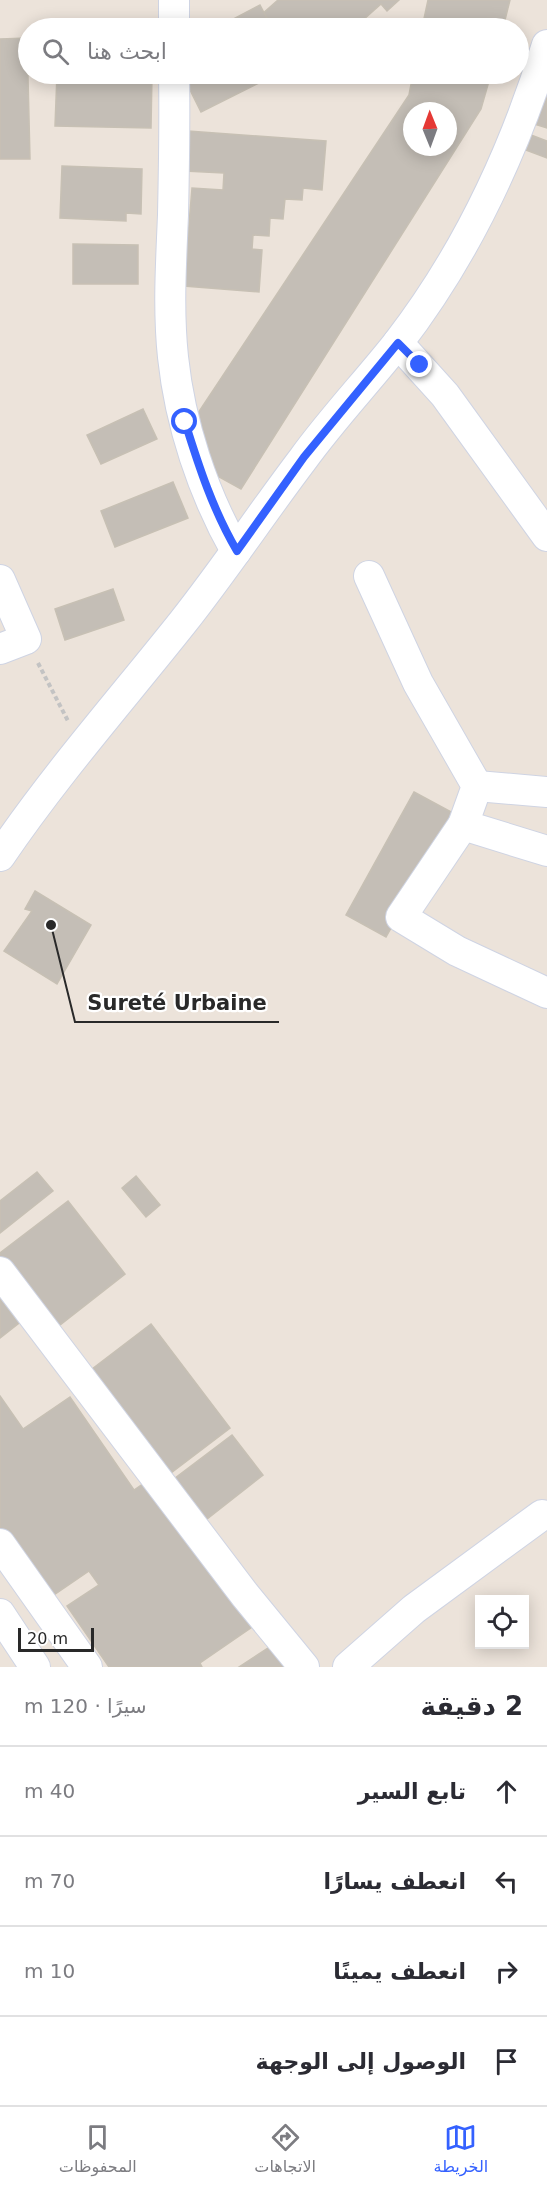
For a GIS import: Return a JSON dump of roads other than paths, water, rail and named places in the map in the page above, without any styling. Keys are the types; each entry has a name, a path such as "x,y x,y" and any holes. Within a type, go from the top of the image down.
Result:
{"street":[{"path":"174,0 174,18"},
{"path":"0,856 237,551 304,457 398,343 441,281 482,209 505,162 547,45"},
{"path":"174,84 174,188 169,312 173,358 185,422 204,483 237,551"},
{"path":"398,343 446,395 547,536"},
{"path":"369,576 418,683 477,786 463,825 401,916 457,951 547,993"},
{"path":"0,580 13,644"},
{"path":"477,786 547,792"},
{"path":"463,825 547,851"},
{"path":"0,1272 245,1595 304,1667"},
{"path":"348,1667 414,1609 542,1515"},
{"path":"0,1544 87,1667"},
{"path":"0,1614 35,1667"}],"place":[{"name":"Sureté Urbaine","path":"51,925"}]}
